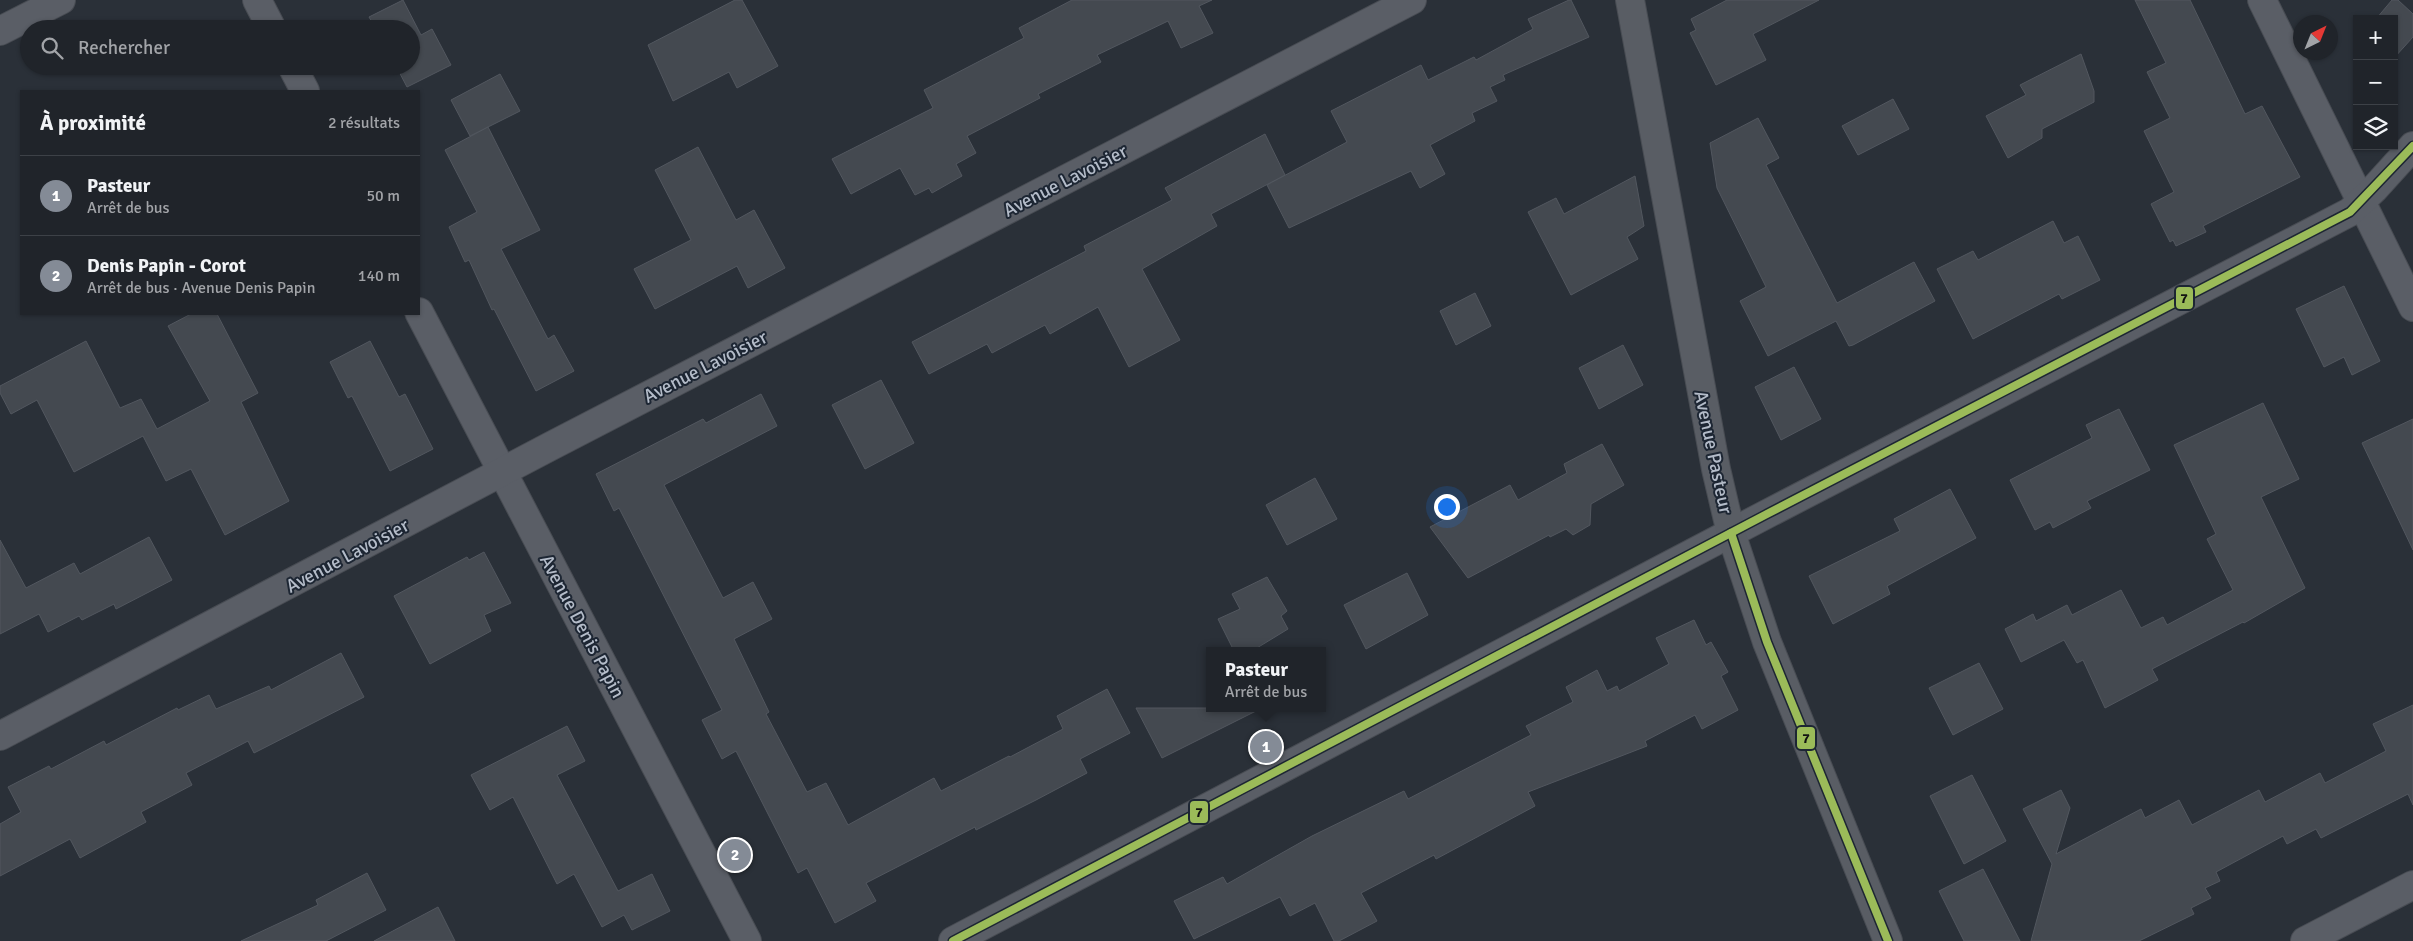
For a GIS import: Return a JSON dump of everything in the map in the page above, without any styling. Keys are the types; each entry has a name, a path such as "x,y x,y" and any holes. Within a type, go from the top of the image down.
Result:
{"street":[{"path":"23,20 61,0"},
{"path":"257,0 267,20"},
{"name":"Avenue Lavoisier","path":"0,736 1412,0"},
{"name":"Avenue Pasteur","path":"1630,0 1714,459 1731,533 1767,642 1888,941"},
{"path":"2262,0 2413,307"},
{"path":"0,32 20,22"},
{"path":"297,75 304,90"},
{"path":"953,941 1731,533 2329,224 2350,212 2362,202 2413,146"},
{"name":"Avenue Denis Papin","path":"420,314 747,941"},
{"path":"2305,941 2413,885"}],"building":[{"path":"403,0 413,20 371,20 369,17"},
{"path":"735,0 742,0 778,66 737,88 729,72 673,101 648,45"},
{"path":"1072,0 1212,0 1199,6 1213,33 1181,48 1168,21 1097,55 1101,62 1038,94 1040,98 967,136 976,153 956,164 962,176 932,193 929,188 915,195 900,168 851,194 832,159 933,108 924,90 1024,38 1019,28"},
{"path":"1571,0 1589,37 1503,75 1505,80 1490,87 1497,101 1472,113 1475,121 1430,145 1445,174 1420,188 1411,171 1289,228 1267,185 1347,142 1331,111 1421,65 1428,80 1474,57 1476,60 1533,29 1528,19"},
{"path":"1727,0 1819,0 1753,34 1766,60 1716,85 1690,33 1696,30 1691,19"},
{"path":"2135,0 2190,0 2245,114 2262,106 2300,177 2203,226 2206,232 2176,246 2173,240 2170,242 2151,204 2174,192 2144,131 2170,118 2147,72 2166,63"},
{"path":"2392,0 2398,0 2413,14 2413,37 2398,54 2398,15 2379,15"},
{"path":"432,29 451,65 407,87 401,75 420,75 420,33 421,35"},
{"path":"2081,54 2094,91 2094,102 2042,129 2042,138 2008,158 1986,116 2026,95 2020,85"},
{"path":"500,74 520,111 470,136 451,100"},
{"path":"1893,99 1909,129 1858,155 1842,126"},
{"path":"1758,118 1779,158 1766,165 1837,303 1914,262 1935,301 1853,345 1849,346 1836,321 1768,356 1740,301 1766,287 1717,188 1710,143"},
{"path":"488,127 540,230 501,249 548,339 554,335 574,371 536,391 494,309 492,310 469,260 465,262 449,227 477,212 445,150"},
{"path":"1265,134 1285,175 1211,214 1217,226 1142,269 1180,340 1129,367 1098,307 1050,334 1045,325 992,353 987,344 929,374 912,342 1086,251 1084,246 1172,200 1165,188"},
{"path":"698,147 736,220 754,210 785,268 748,288 737,266 655,309 634,269 691,240 655,170"},
{"path":"1635,176 1644,226 1627,237 1638,259 1571,295 1528,212 1556,198 1564,214"},
{"path":"2053,221 2064,243 2078,236 2100,280 2062,299 2059,294 1973,339 1937,269 1973,251 1978,260"},
{"path":"2344,286 2380,361 2352,375 2344,357 2324,367 2296,309"},
{"path":"1475,293 1491,326 1456,345 1440,311"},
{"path":"189,315 218,315 258,393 241,402 289,501 225,535 191,469 166,481 143,436 74,472 37,400 11,414 0,393 0,386 86,341 120,408 141,399 157,429 210,401 168,326"},
{"path":"370,341 399,397 405,394 433,449 390,471 352,396 348,398 330,362"},
{"path":"1623,345 1643,385 1599,409 1579,368"},
{"path":"1794,367 1821,419 1781,440 1755,387"},
{"path":"881,380 914,443 865,469 832,405"},
{"path":"761,394 777,426 664,485 723,598 753,582 772,619 734,639 769,712 766,714 807,792 826,783 848,825 934,778 941,791 1010,757 1063,729 1057,716 1107,689 1130,733 1080,759 1087,773 976,830 975,827 866,883 876,901 835,923 807,868 798,873 736,751 722,759 702,720 722,710 619,508 614,511 596,474 703,419 706,423"},
{"path":"2263,403 2299,479 2261,497 2305,588 2244,623 2152,669 2158,680 2105,708 2083,660 2077,663 2064,640 2021,662 2005,629 2033,614 2036,621 2067,605 2072,615 2121,590 2141,628 2163,617 2167,625 2233,590 2207,539 2216,534 2174,445"},
{"path":"2119,409 2150,470 2087,501 2091,508 2053,528 2050,522 2035,530 2010,480 2092,438 2086,425"},
{"path":"2413,419 2413,550 2362,443"},
{"path":"1602,444 1624,485 1591,504 1590,525 1573,535 1566,529 1550,537 1549,535 1468,578 1430,527 1510,485 1518,500 1567,473 1564,464"},
{"path":"1315,478 1337,519 1287,545 1266,505"},
{"path":"1950,489 1976,538 1887,586 1890,594 1833,624 1809,576 1900,531 1894,519"},
{"path":"149,537 172,580 116,609 114,604 82,620 79,616 48,632 39,614 0,634 0,540 26,588 74,563 80,574"},
{"path":"484,552 511,603 484,615 491,631 430,664 394,596 467,557 469,560"},
{"path":"1407,573 1428,615 1366,649 1344,605"},
{"path":"1267,577 1287,611 1281,616 1288,629 1259,647 1232,647 1218,619 1240,609 1232,594"},
{"path":"1694,620 1706,645 1711,642 1728,672 1721,676 1738,710 1702,729 1695,715 1645,741 1647,746 1528,792 1535,806 1436,859 1434,855 1361,893 1377,921 1339,941 1334,941 1315,903 1290,916 1280,897 1194,939 1174,901 1223,877 1227,884 1312,836 1404,791 1408,799 1531,735 1526,726 1573,702 1566,687 1597,670 1607,691 1617,686 1619,691 1669,664 1656,638"},
{"path":"341,653 364,697 254,753 248,741 186,773 192,785 141,812 146,822 80,858 70,839 0,876 0,824 21,812 8,787 49,766 51,769 104,741 106,745 177,708 178,710 209,695 216,709 269,686 271,690"},
{"path":"1979,663 2003,709 1953,735 1929,688"},
{"path":"2413,705 2413,805 2408,794 2321,838 2316,829 2287,844 2283,836 2216,872 2220,881 2205,888 2211,898 2191,908 2194,914 2139,941 2031,941 2052,864 2023,809 2061,790 2070,808 2056,854 2141,809 2145,818 2179,800 2192,825 2259,790 2265,802 2320,773 2325,783 2386,751 2373,724"},
{"path":"1136,708 1206,708 1206,712 1254,712 1162,758"},
{"path":"567,726 585,761 557,775 618,891 652,874 670,911 632,930 624,915 602,927 574,874 557,884 513,797 490,810 471,775"},
{"path":"1972,775 2006,841 1964,864 1930,796"},
{"path":"1983,869 2020,941 1964,941 1939,891"},
{"path":"367,873 386,910 326,941 241,941 318,905 316,900"},
{"path":"438,907 455,941 374,941"}],"transit line":[{"name":"7","path":"953,941 1765,515 2350,212 2413,146"},
{"name":"7","path":"1731,533 1767,642 1888,941"}],"place":[{"name":"Pasteur","path":"1266,747"},
{"name":"Denis Papin - Corot","path":"735,855"}]}
